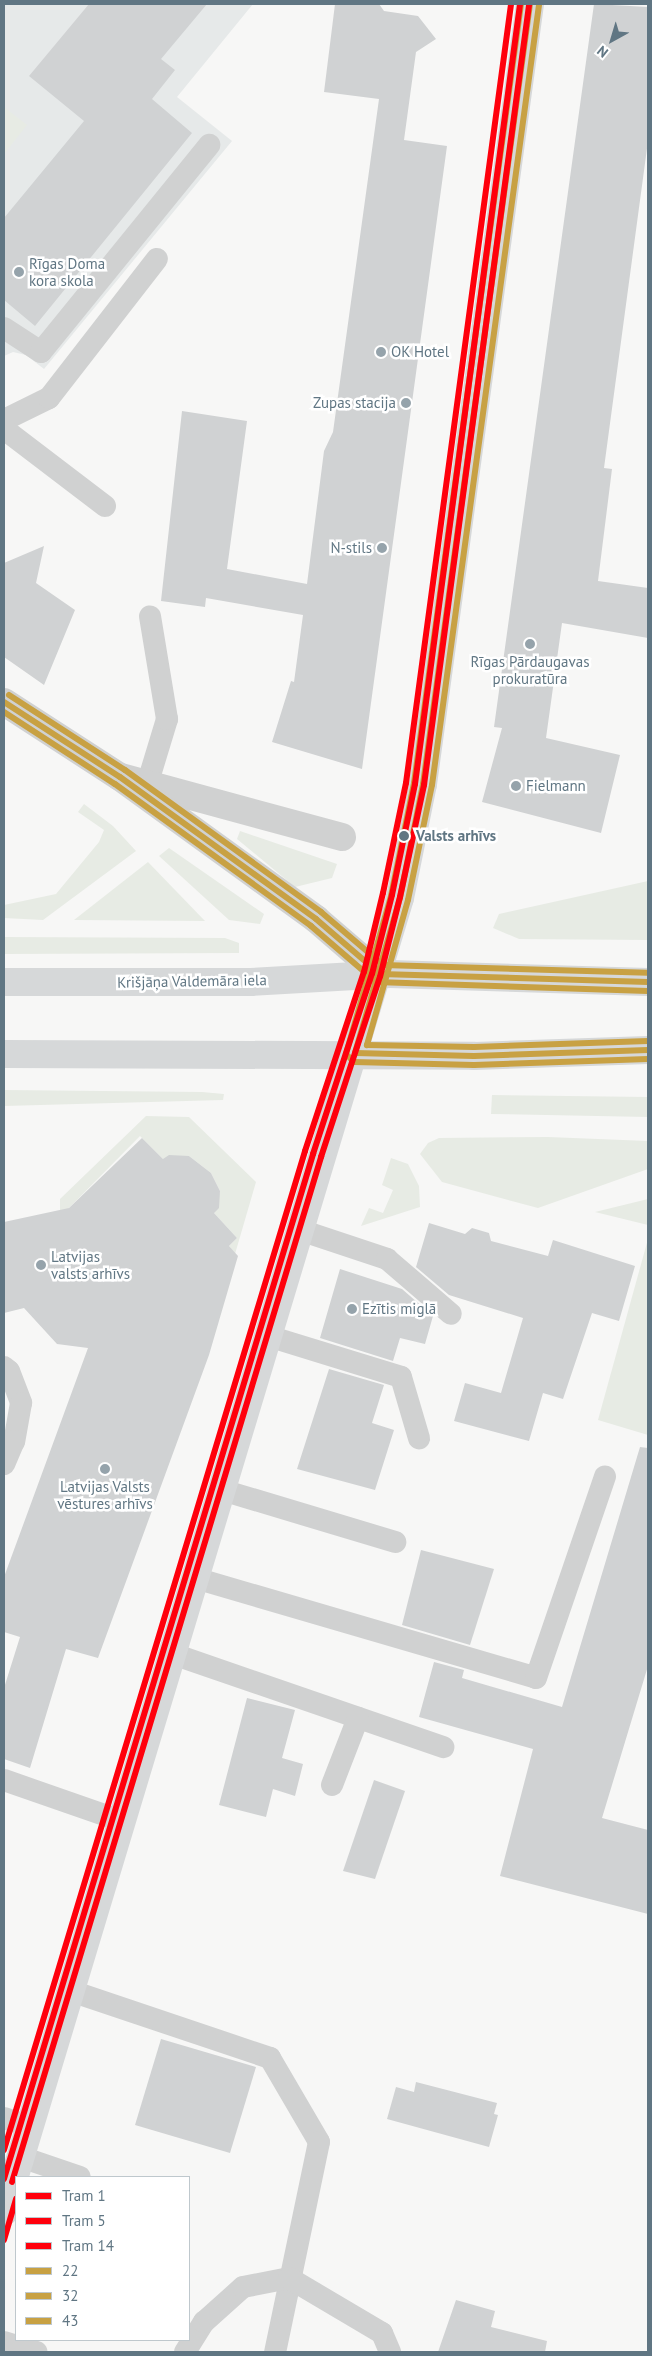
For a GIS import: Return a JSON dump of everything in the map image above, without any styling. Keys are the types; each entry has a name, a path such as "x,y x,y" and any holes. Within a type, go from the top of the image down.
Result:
{"main road":[{"path":"15,2176 300,1230 380,974 423,784 530,4"},
{"name":"Krišjāņa Valdemāra iela","path":"4,982 251,982 380,974 648,982"},
{"path":"4,1054 474,1056 648,1050"},
{"path":"4,2212 15,2176"}],"street":[{"path":"4,702 120,777 316,918 380,974"},
{"path":"120,777 342,837"}],"lane":[{"path":"4,328 41,352 208,146"},
{"path":"4,420 49,398 157,260"},
{"path":"4,429 105,506"},
{"path":"147,784 167,719 150,616"},
{"path":"300,1230 387,1259 451,1314"},
{"path":"268,1336 401,1377 419,1438"},
{"path":"4,1366 9,1371 21,1403 14,1441 4,1464"},
{"path":"195,1578 536,1678 605,1476"},
{"path":"222,1490 395,1542"},
{"path":"173,1654 443,1747"},
{"path":"332,1785 358,1718"},
{"path":"4,1780 122,1821"},
{"path":"71,1991 270,2058 320,2142 275,2352"},
{"path":"4,2118 31,2127"},
{"path":"21,2157 77,2176"},
{"path":"186,2352 204,2322 243,2287 290,2278 382,2333 390,2352"},
{"path":"4,2342 36,2352"}],"shaded area":[{"path":"4,4 253,4 177,97 232,141 44,369 26,355 13,352 4,356"},
{"path":"4,107 27,125 4,154"},
{"path":"84,804 113,826 136,851 43,920 4,918 4,905 56,894 99,842 104,830 78,812"},
{"path":"240,831 337,864 332,878 295,887 237,839"},
{"path":"169,848 264,914 260,924 229,920 159,856"},
{"path":"148,862 205,921 74,920"},
{"path":"648,881 648,940 519,939 493,928 499,914"},
{"path":"4,937 225,938 239,943 239,953 4,954"},
{"path":"4,1090 202,1092 224,1094 223,1100 4,1106"},
{"path":"492,1095 648,1097 648,1117 491,1114"},
{"path":"146,1116 189,1117 256,1182 235,1254 229,1246 237,1238 214,1213 220,1191 211,1173 189,1156 163,1159 140,1136 67,1210 60,1212 60,1199"},
{"path":"548,1137 648,1141 648,1169 538,1208 442,1182 420,1154 428,1143 439,1138"},
{"path":"391,1158 408,1164 419,1186 420,1207 361,1226 369,1208 383,1213 393,1190 382,1185"},
{"path":"648,1199 648,1225 595,1212"},
{"path":"648,1239 648,1435 598,1420"}],"building":[{"path":"89,4 207,4 161,59 175,70 152,99 192,133 35,326 4,300 4,218 84,121 29,76"},
{"path":"335,4 379,4 384,11 418,16 436,39 416,52 404,140 447,146 362,769 272,742 291,681 294,682 303,615 206,598 205,607 161,601 182,411 247,421 227,569 307,584 324,451 333,432 379,99 324,92"},
{"path":"594,4 648,7 648,141 604,468 612,469 598,581 648,588 648,638 562,623 546,738 620,755 601,833 482,802 502,728 494,727"},
{"path":"44,546 36,583 75,610 44,685 4,657 4,563"},
{"name":"Latvijas Valsts vēstures arhīvs","path":"142,1138 163,1159 169,1155 189,1156 211,1173 220,1191 219,1208 214,1213 237,1238 229,1246 238,1256 209,1355 98,1658 66,1649 30,1768 4,1759 4,1688 20,1637 4,1632 4,1577 88,1348 57,1344 24,1308 4,1313 4,1222 69,1208"},
{"path":"429,1223 465,1234 472,1228 489,1233 491,1241 548,1256 553,1240 635,1266 619,1321 592,1313 563,1399 543,1393 529,1441 454,1421 465,1383 501,1393 523,1318 449,1295 416,1267"},
{"path":"340,1269 402,1289 433,1316 425,1344 400,1338 393,1361 320,1338"},
{"path":"329,1369 384,1385 372,1423 394,1430 375,1490 297,1469"},
{"path":"640,1447 648,1448 648,1666 602,1818 648,1830 648,1914 500,1876 533,1749 419,1717 434,1662 464,1670 462,1678 562,1707"},
{"path":"421,1550 494,1569 470,1645 402,1625"},
{"path":"247,1698 295,1710 282,1758 303,1764 295,1796 273,1789 266,1817 219,1805"},
{"path":"374,1780 405,1791 375,1879 343,1871"},
{"path":"161,2039 256,2067 230,2153 135,2125"},
{"path":"416,2082 497,2103 494,2114 498,2115 489,2147 387,2119 396,2087 414,2092"},
{"path":"456,2300 495,2311 491,2327 547,2341 545,2352 438,2352"}],"tram line":[{"name":"14","path":"4,2150 305,1151 364,972 383,893 406,783 511,4"},
{"name":"1","path":"4,2179 313,1154 372,974 392,895 415,784 520,4"},
{"name":"5","path":"12,2182 321,1157 380,977 400,897 424,785 529,5"},
{"name":"1","path":"4,2240 15,2202"}],"transit line":[{"name":"32","path":"521,4 414,783 391,896 346,1054 354,1062 474,1065 648,1059"},
{"name":"22","path":"530,4 423,784 400,898 355,1053 474,1056 648,1050"},
{"name":"43","path":"539,5 432,785 408,900 367,1045 474,1047 648,1041"},
{"name":"43","path":"9,695 125,770 321,912 383,965 648,973"},
{"name":"22","path":"4,702 120,777 316,919 380,974 648,982"},
{"name":"32","path":"4,712 115,784 311,926 376,982 648,991"}],"place":[{"name":"Rīgas Doma kora skola","path":"19,272"},
{"name":"OK Hotel","path":"381,352"},
{"name":"Zupas stacija","path":"406,403"},
{"name":"N-stils","path":"382,548"},
{"name":"Rīgas Pārdaugavas prokuratūra","path":"530,644"},
{"name":"Fielmann","path":"516,786"},
{"name":"Valsts arhīvs","path":"404,836"},
{"name":"Latvijas valsts arhīvs","path":"41,1265"},
{"name":"Ezītis miglā","path":"352,1309"},
{"name":"Latvijas Valsts vēstures arhīvs","path":"105,1469"}]}
